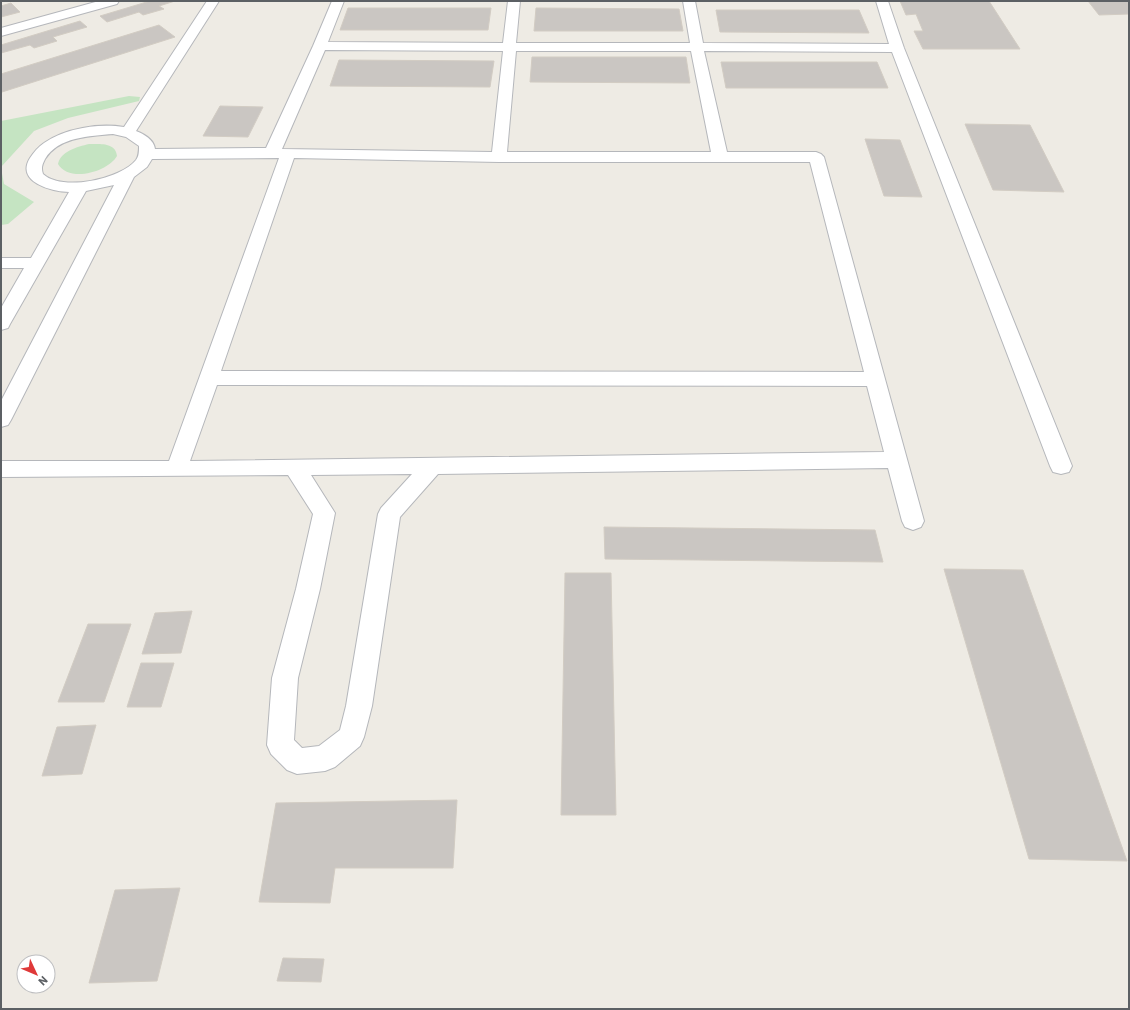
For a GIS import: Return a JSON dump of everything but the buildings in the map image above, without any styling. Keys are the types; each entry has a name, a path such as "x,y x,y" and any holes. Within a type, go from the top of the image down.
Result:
{"lane":[{"path":"1,32 113,1"},
{"path":"128,132 213,1"},
{"path":"177,469 209,378 280,153 338,1"},
{"path":"499,157 514,1"},
{"path":"689,1 720,157"},
{"path":"882,1 897,48 1061,466"},
{"path":"52,6 62,15"},
{"path":"320,46 897,48"},
{"path":"107,130 128,132 140,138 147,145 147,154 140,164 128,174 111,181 80,187 55,186 43,181 35,174 34,165 38,156 48,147 62,139 78,134 107,130"},
{"path":"147,154 280,153 499,157 816,158 913,522"},
{"path":"1,420 128,174"},
{"path":"1,324 80,187"},
{"path":"1,263 36,263"},
{"path":"209,378 875,379"},
{"path":"1,469 177,469 897,460"},
{"path":"294,467 324,512 308,589 285,678 280,745 297,761 325,758 351,737 359,706 389,514 432,466"}],"green space":[{"path":"129,96 140,97 139,101 68,118 34,131 1,167 1,121"},
{"path":"89,144 102,144 110,146 114,148 117,156 106,167 88,173 71,173 63,170 58,164 62,156 70,150"},
{"path":"1,168 4,184 34,202 8,224 1,225"}]}
